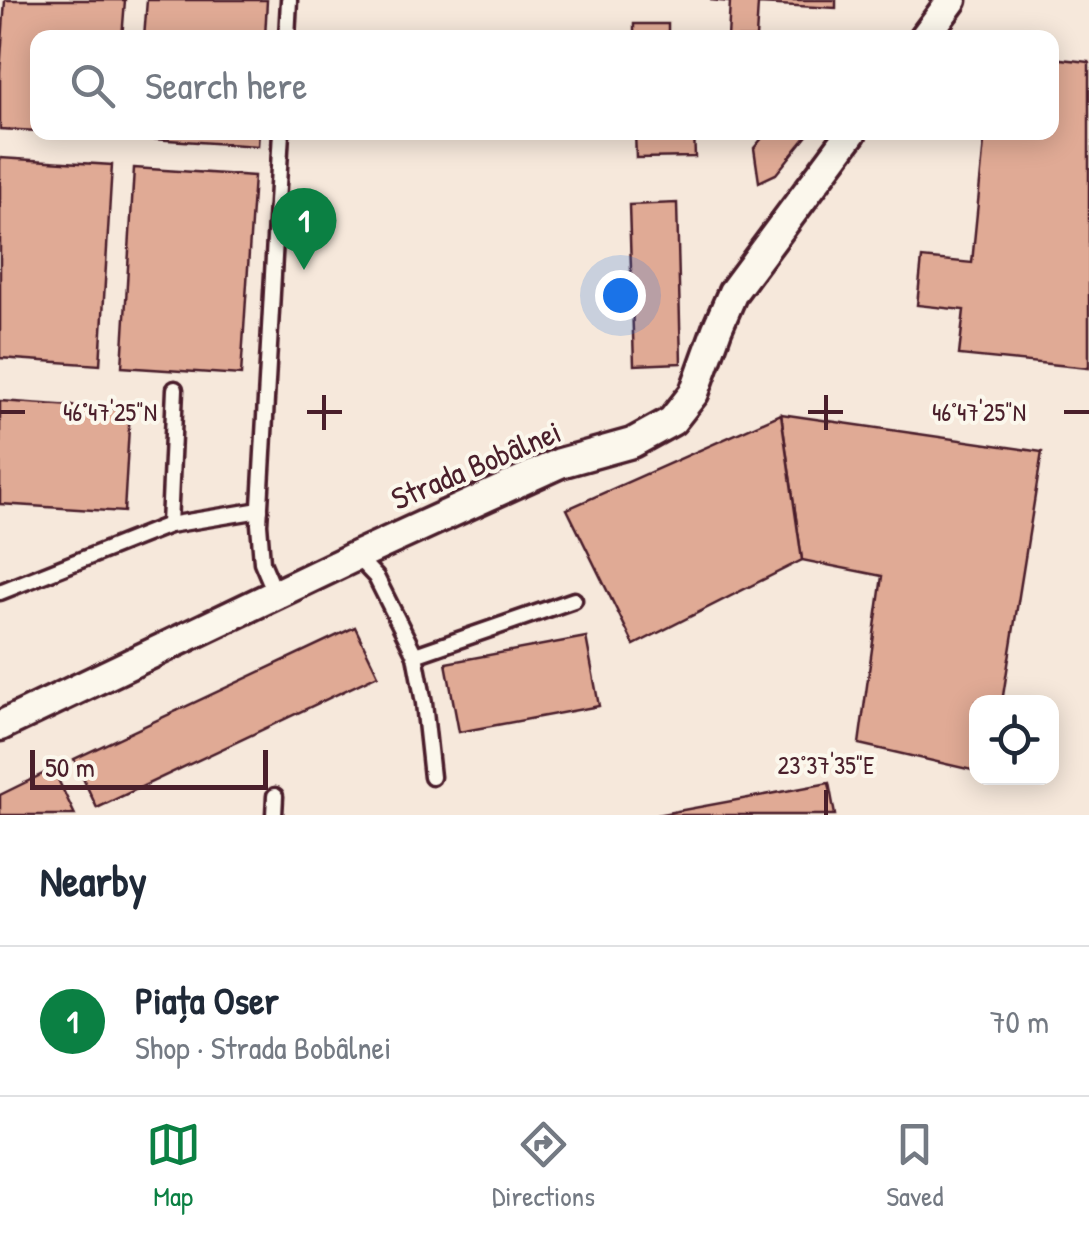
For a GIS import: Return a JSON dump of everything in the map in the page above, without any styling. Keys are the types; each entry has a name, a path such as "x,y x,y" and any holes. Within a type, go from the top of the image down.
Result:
{"street":[{"path":"930,30 952,0"},
{"name":"Strada Bobâlnei","path":"0,726 560,463 632,443 672,421 694,393 733,292 846,140"}],"lane":[{"path":"287,30 289,0"},
{"path":"276,596 262,562 260,510 281,140"},
{"path":"169,525 176,388"},
{"path":"0,592 169,525 260,510"},
{"path":"356,556 376,577 415,655 432,777"},
{"path":"415,655 574,600"},
{"path":"274,815 275,796"}],"building":[{"path":"5,0 125,0 123,30 30,30 30,131 0,129"},
{"path":"147,0 267,0 265,30 145,30"},
{"path":"710,0 836,0 836,8 758,4 756,30 728,30 730,2"},
{"path":"634,24 668,24 668,30 634,30"},
{"path":"1059,59 1089,62 1089,368 959,355 964,310 917,305 922,258 972,263 984,140 1059,140"},
{"path":"168,140 258,140 258,146"},
{"path":"635,140 694,140 695,157 636,158"},
{"path":"760,140 804,140 776,174 759,182 754,148"},
{"path":"0,158 112,165 100,365 0,358"},
{"path":"134,168 254,176 241,375 122,367"},
{"path":"677,203 681,363 634,365 629,205"},
{"path":"0,401 130,410 124,512 0,504"},
{"path":"781,414 1042,452 1003,695 969,695 969,769 859,744 882,576 802,560"},
{"path":"781,414 802,560 634,645 567,509"},
{"path":"355,627 378,675 97,808 74,759"},
{"path":"586,637 599,706 459,732 446,663"},
{"path":"53,769 75,815 0,815 0,795"},
{"path":"829,783 835,815 656,815"}],"place":[{"name":"Piața Oser","path":"304,270"}]}
